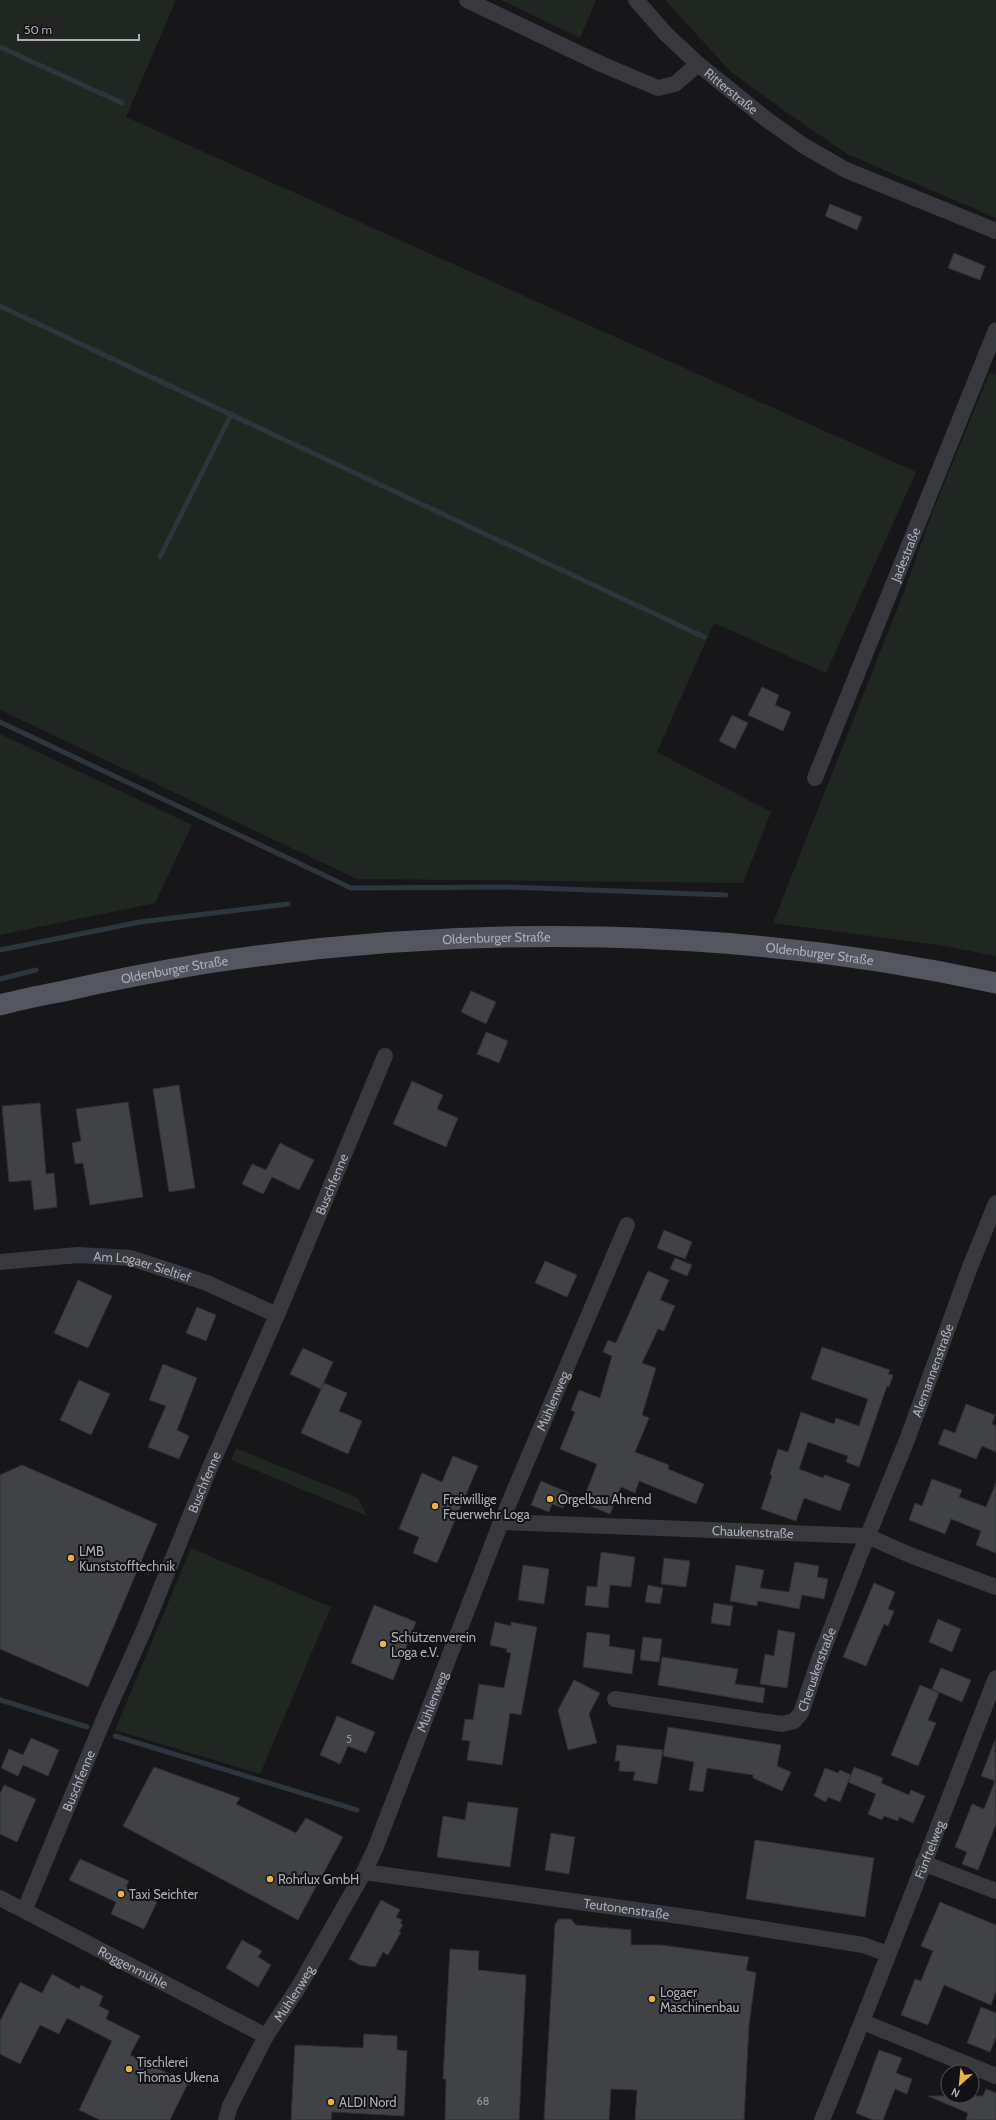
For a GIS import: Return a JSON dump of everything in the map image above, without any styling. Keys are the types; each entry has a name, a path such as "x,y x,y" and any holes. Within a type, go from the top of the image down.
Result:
{"main road":[{"name":"Oldenburger Straße","path":"0,1005 146,973 286,951 435,939 540,936 654,938 787,949 933,969 996,983"}],"street":[{"name":"Ritterstraße","path":"467,0 601,64 658,88 675,84 698,64 766,119 825,160 996,231"},
{"path":"636,0 666,34 698,64"},
{"name":"Jadestraße","path":"815,778 996,330"},
{"name":"Buschfenne","path":"25,1909 106,1714 143,1632 208,1472 277,1315 385,1056"},
{"name":"Alemannenstraße","path":"867,1536 907,1440 970,1267 996,1203"},
{"name":"Mühlenweg","path":"226,2120 230,2106 266,2036 298,1988 364,1872 418,1740 501,1522 627,1225"},
{"name":"Am Logaer Sieltief","path":"0,1262 78,1255 131,1258 207,1283 277,1315"},
{"name":"Chaukenstraße","path":"501,1522 867,1536 996,1587"},
{"name":"Cheruskerstraße","path":"615,1698 782,1724 794,1721 801,1713 819,1660 867,1536"},
{"name":"Fünftelweg","path":"822,2120 863,2022 923,1863 996,1678"},
{"path":"923,1863 996,1891"},
{"name":"Teutonenstraße","path":"364,1872 694,1918 863,1945 888,1954"},
{"name":"Roggenmühle","path":"0,1898 25,1909 266,2036"},
{"path":"863,2022 996,2076"}],"shaded area":[{"path":"0,0 176,0 126,117 916,472 826,673 714,623 657,752 771,812 743,883 357,879 0,710"},
{"path":"501,0 596,0 580,38"},
{"path":"665,0 996,0 996,218 847,154 731,72"},
{"path":"990,372 996,375 996,956 938,945 773,923 905,589 932,513"},
{"path":"0,734 192,825 155,903 0,935"},
{"path":"236,1448 358,1498 367,1516 231,1460"},
{"path":"191,1548 331,1607 260,1774 115,1730"}],"building":[{"path":"830,204 862,217 857,230 825,216"},
{"path":"954,253 985,266 980,280 948,268"},
{"path":"762,687 779,695 775,705 791,712 783,731 748,715"},
{"path":"732,715 748,723 735,749 719,741"},
{"path":"471,991 496,1002 486,1024 461,1012"},
{"path":"486,1032 508,1041 499,1063 477,1054"},
{"path":"412,1081 443,1095 437,1109 458,1118 446,1147 393,1124"},
{"path":"179,1085 195,1188 169,1192 153,1089"},
{"path":"128,1102 143,1197 90,1205 83,1163 75,1164 72,1143 81,1141 76,1109"},
{"path":"40,1103 46,1174 54,1173 57,1207 34,1210 31,1180 9,1182 2,1106"},
{"path":"280,1143 314,1160 299,1190 272,1177 263,1194 242,1184 252,1164 266,1170"},
{"path":"664,1230 692,1242 685,1259 657,1248"},
{"path":"675,1258 692,1265 687,1276 670,1269"},
{"path":"545,1261 577,1275 567,1297 535,1283"},
{"path":"648,1271 669,1280 660,1300 675,1306 664,1331 658,1329 642,1363 656,1368 642,1415 649,1418 635,1452 669,1465 668,1469 704,1484 696,1504 639,1481 635,1493 621,1487 610,1514 582,1503 597,1464 560,1449 575,1412 571,1410 579,1390 600,1398 612,1356 603,1352 608,1340 616,1343"},
{"path":"78,1280 112,1296 88,1348 54,1333"},
{"path":"197,1307 216,1315 206,1341 186,1333"},
{"path":"822,1347 890,1370 888,1374 893,1375 889,1387 887,1386 859,1467 846,1462 848,1456 808,1442 799,1469 823,1478 825,1475 850,1484 840,1511 804,1498 796,1521 761,1509 772,1476 770,1474 778,1449 788,1452 801,1412 834,1424 836,1418 859,1426 868,1399 811,1379"},
{"path":"303,1348 333,1362 321,1389 290,1374"},
{"path":"163,1364 197,1378 177,1430 189,1436 179,1459 148,1447 166,1406 149,1400"},
{"path":"79,1380 110,1394 91,1435 60,1420"},
{"path":"324,1383 347,1393 339,1411 362,1421 348,1454 301,1433"},
{"path":"966,1404 995,1415 992,1424 996,1426 996,1452 982,1446 976,1459 938,1444 944,1429 955,1433"},
{"name":"Freiwillige Feuerwehr Loga","path":"453,1456 478,1466 437,1563 413,1553 419,1537 399,1529 422,1473 442,1482"},
{"name":"LMB Kunststofftechnik","path":"22,1465 157,1524 88,1687 0,1649 0,1475"},
{"path":"932,1479 962,1490 959,1497 986,1507 996,1483 996,1553 976,1545 981,1531 951,1519 945,1534 909,1520 915,1503 922,1506"},
{"name":"Orgelbau Ahrend","path":"541,1481 569,1493 563,1508 552,1504 549,1512 531,1505"},
{"path":"601,1552 635,1557 631,1587 610,1585 608,1608 585,1605 587,1586 597,1587"},
{"path":"664,1558 690,1561 686,1587 661,1584"},
{"path":"795,1562 819,1566 817,1577 828,1579 824,1599 802,1595 799,1609 758,1601 757,1606 730,1601 736,1565 764,1570 760,1588 789,1592"},
{"path":"523,1565 549,1569 544,1604 518,1600"},
{"path":"874,1583 895,1592 888,1609 894,1611 888,1626 884,1624 866,1666 843,1657"},
{"path":"648,1585 663,1588 660,1604 645,1602"},
{"path":"714,1603 733,1606 730,1626 711,1623"},
{"name":"Schützenverein Loga e.V.","path":"374,1605 416,1622 393,1680 351,1663"},
{"path":"938,1619 961,1629 952,1652 929,1642"},
{"path":"495,1622 511,1626 511,1622 537,1627 521,1715 510,1713 502,1765 467,1760 470,1741 462,1740 465,1719 473,1720 479,1684 504,1688 511,1653 506,1652 507,1649 490,1645"},
{"path":"778,1630 795,1633 787,1688 760,1684 765,1654 774,1656"},
{"path":"587,1632 610,1635 609,1646 635,1650 632,1674 583,1667"},
{"path":"643,1637 662,1639 659,1662 640,1660"},
{"path":"662,1657 738,1669 735,1684 765,1688 763,1703 658,1685"},
{"path":"941,1668 971,1680 962,1702 932,1689"},
{"path":"574,1680 600,1693 589,1714 597,1743 568,1750 558,1710"},
{"path":"920,1685 939,1693 928,1720 936,1723 918,1766 891,1755"},
{"path":"337,1716 375,1732 366,1753 348,1746 340,1764 320,1755"},
{"path":"668,1727 781,1745 777,1766 791,1772 782,1791 753,1778 753,1775 707,1768 703,1792 689,1790 694,1762 663,1756"},
{"path":"31,1738 59,1750 48,1776 23,1765 18,1776 1,1768 9,1749 23,1755"},
{"path":"995,1740 996,1824 978,1870 962,1864 967,1852 955,1847 972,1804 984,1809 995,1781 981,1776"},
{"path":"617,1745 663,1750 657,1784 633,1780 635,1772 619,1771 620,1761 615,1761"},
{"name":"Rohrlux GmbH","path":"154,1767 240,1798 236,1804 296,1833 306,1818 343,1837 298,1920 123,1826"},
{"path":"854,1767 883,1778 881,1783 909,1795 911,1790 925,1796 913,1823 899,1817 898,1821 884,1816 882,1820 868,1814 876,1794 848,1782"},
{"path":"825,1768 838,1773 840,1770 851,1775 840,1802 828,1797 826,1802 814,1796"},
{"path":"4,1785 36,1799 17,1842 0,1834 0,1794"},
{"path":"468,1802 518,1808 510,1867 437,1857 443,1816 465,1820"},
{"path":"551,1833 575,1837 569,1874 545,1870"},
{"path":"755,1840 874,1858 865,1917 746,1899"},
{"name":"Taxi Seichter","path":"80,1859 129,1881 126,1887 157,1902 144,1929 111,1914 116,1902 69,1880"},
{"path":"381,1900 400,1910 396,1917 402,1920 400,1923 403,1925 399,1931 401,1932 388,1955 383,1952 375,1967 360,1965 349,1959"},
{"path":"940,1902 996,1925 996,1991 991,2005 944,1985 928,2025 901,2015 915,1979 921,1981 933,1951 921,1946"},
{"name":"Logaer Maschinenbau","path":"559,1919 571,1919 576,1925 631,1930 631,1945 661,1945 749,1957 746,1970 756,1973 749,2025 744,2120 635,2120 637,2090 611,2089 609,2120 544,2120 555,1924"},
{"path":"242,1940 262,1951 258,1957 271,1965 258,1987 226,1968"},
{"path":"450,1949 479,1951 478,1970 526,1975 519,2120 445,2120 446,2079 443,2079"},
{"path":"52,1974 79,1989 81,1985 103,1996 99,2006 109,2011 106,2019 140,2036 130,2055 188,2083 170,2120 100,2120 79,2110 112,2041 67,2018 59,2034 40,2025 20,2064 0,2054 0,2021 20,1982 42,1993"},
{"path":"981,2007 996,2013 996,2037 990,2052 967,2043"},
{"path":"364,2034 397,2036 397,2050 407,2051 404,2116 332,2112 331,2120 291,2120 295,2045 363,2048"},
{"path":"879,2050 902,2058 896,2073 912,2079 907,2094 895,2089 883,2120 873,2120 856,2113"},
{"path":"986,2089 996,2093 996,2120 966,2120 968,2113 947,2104 980,2104 980,2096 983,2096"},
{"path":"928,2096 940,2096 940,2101"}],"waterway":[{"path":"0,47 122,103"},
{"path":"0,306 704,637"},
{"path":"160,557 231,415"},
{"path":"0,722 351,888 506,887 726,895"},
{"path":"0,950 140,922 288,904"},
{"path":"0,979 36,970"},
{"path":"0,1700 87,1727"},
{"path":"115,1736 357,1810"}],"place":[{"name":"Orgelbau Ahrend","path":"550,1499"},
{"name":"Freiwillige Feuerwehr Loga","path":"435,1506"},
{"name":"LMB Kunststofftechnik","path":"71,1558"},
{"name":"Schützenverein Loga e.V.","path":"383,1644"},
{"name":"Rohrlux GmbH","path":"270,1879"},
{"name":"Taxi Seichter","path":"121,1894"},
{"name":"Logaer Maschinenbau","path":"652,1999"},
{"name":"Tischlerei Thomas Ukena","path":"129,2069"},
{"name":"ALDI Nord","path":"331,2102"}]}
